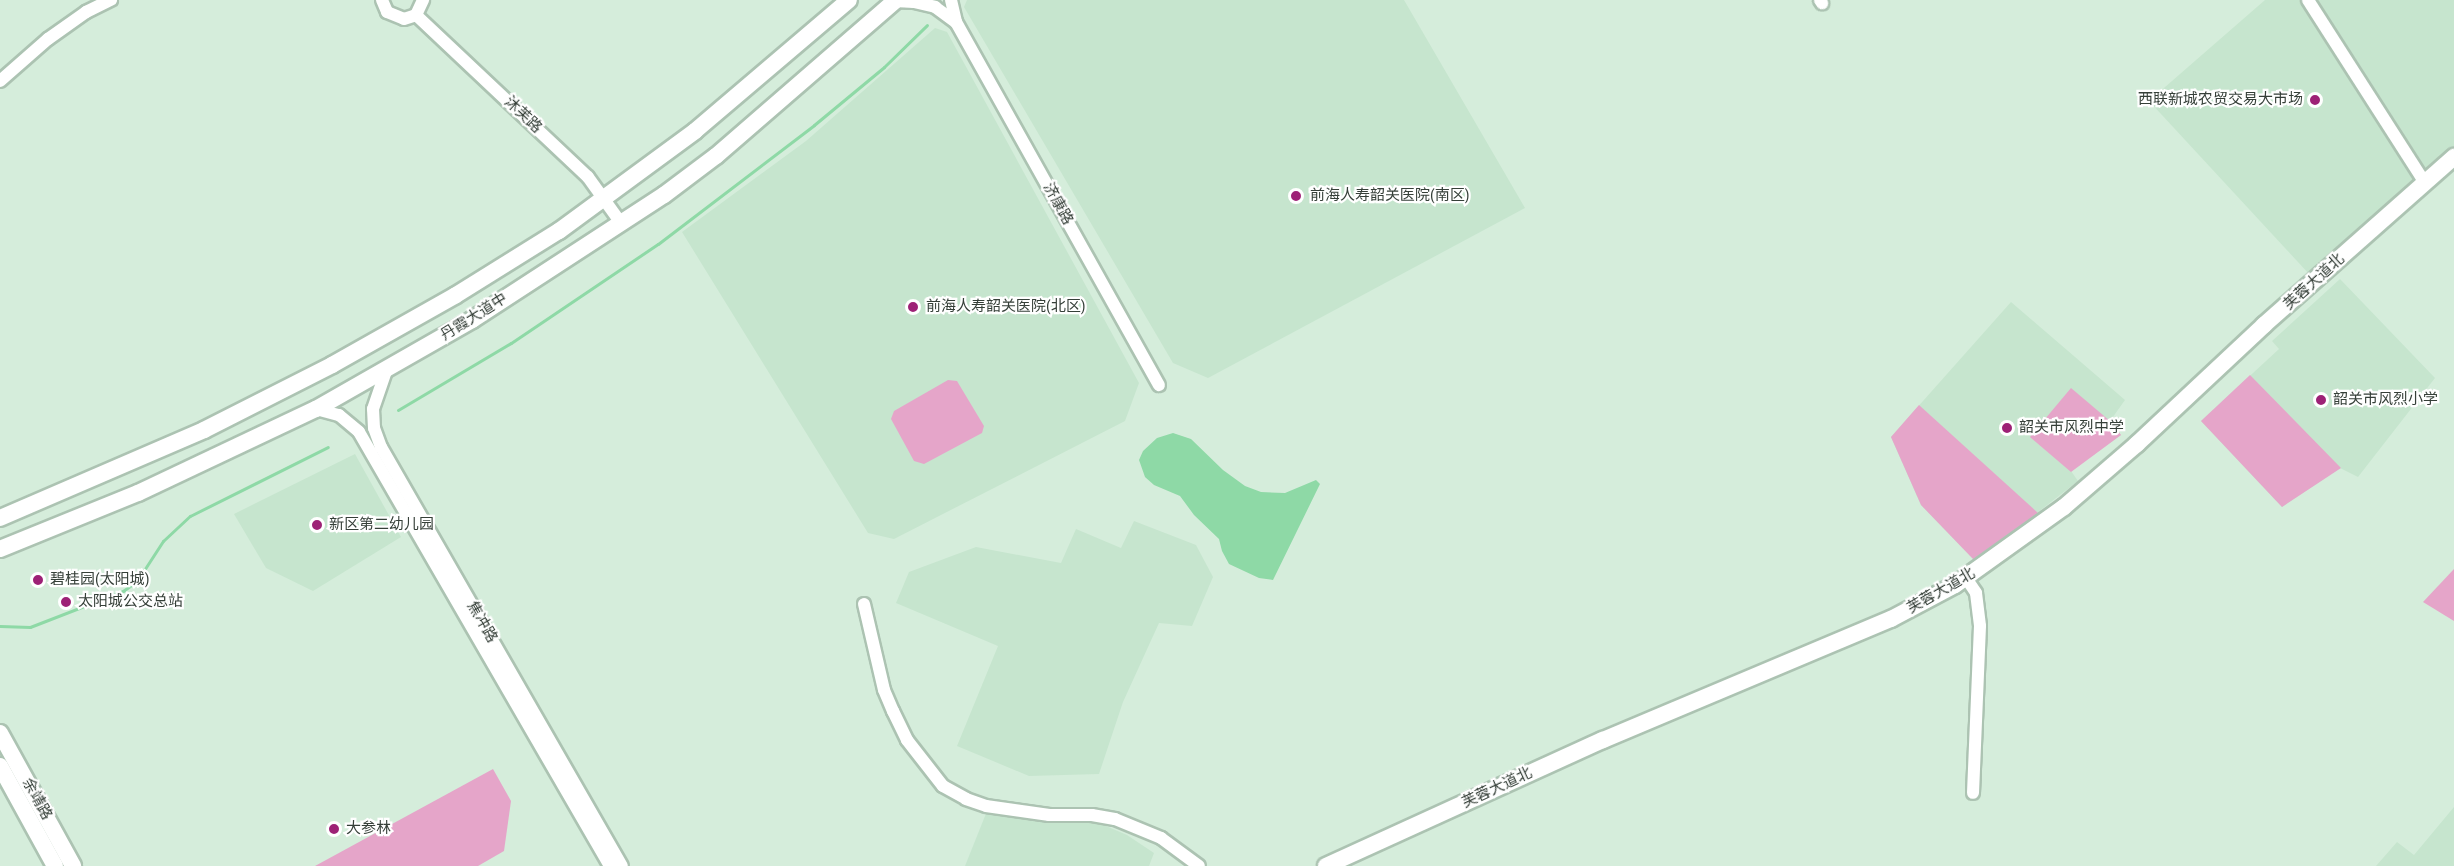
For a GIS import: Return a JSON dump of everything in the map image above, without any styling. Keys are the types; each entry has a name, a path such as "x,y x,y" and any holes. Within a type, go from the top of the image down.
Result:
{"main road":[{"name":"丹霞大道中","path":"0,518 204,430 332,365 507,264 695,131 849,0"},
{"name":"丹霞大道中","path":"0,549 138,493 316,409 472,320 621,223 716,156 895,1"},
{"name":"芙蓉大道北","path":"1326,866 1603,740 1891,619 1966,578 2064,507 2129,451 2264,325 2454,157"},
{"name":"余靖路","path":"0,733 73,866"},
{"name":"余靖路","path":"0,766 55,866"}],"street":[{"path":"0,81 48,39 86,12 111,0"},
{"path":"382,0 387,12 397,19 416,15 423,0"},
{"name":"济康路","path":"951,0 956,22 1159,385"},
{"path":"2308,0 2425,183"},
{"name":"济康路","path":"895,1 914,2 935,8 956,22"},
{"name":"沐芙路","path":"416,15 588,177 621,223"},
{"name":"焦冲路","path":"386,371 373,410 374,429 381,447 622,866"},
{"name":"焦冲路","path":"316,409 339,415 359,432 610,866"},
{"path":"1966,578 1976,593 1980,626 1973,793"},
{"path":"864,603 884,690 896,718 907,740 943,786 966,799 986,806 1048,815 1092,815 1115,819 1161,838 1199,866"}],"shaded area":[{"name":"前海人寿韶关医院(南区)","path":"967,0 1404,0 1525,208 1208,378 1173,363 964,7"},
{"path":"2265,0 2301,0 2415,181 2310,275 2149,101"},
{"path":"2315,0 2454,0 2454,149 2426,174"},
{"name":"前海人寿韶关医院(北区)","path":"935,28 947,32 1139,383 1125,421 894,539 868,533 682,232 806,141"},
{"name":"韶关市风烈小学","path":"2340,279 2435,378 2358,477 2340,468 2282,507 2201,421 2279,349 2272,341"},
{"name":"韶关市风烈中学","path":"2011,302 2125,400 2110,421 2121,435 2071,471 2078,481 1975,561 1921,505 1891,437"},
{"path":"2250,375 2341,468 2282,507 2201,421"},
{"path":"948,380 957,381 984,426 982,433 924,464 914,461 891,419 894,411"},
{"path":"2071,388 2110,421 2121,435 2071,472 2030,437"},
{"path":"1919,405 2038,513 1975,561 1921,505 1891,437"},
{"path":"1173,433 1191,439 1223,470 1245,486 1261,492 1285,493 1316,480 1320,484 1273,580 1259,578 1229,564 1219,539 1194,515 1180,496 1154,485 1145,477 1139,460 1143,451 1157,438"},
{"name":"新区第二幼儿园","path":"355,454 401,537 313,591 266,568 234,514"},
{"path":"1134,521 1196,545 1213,577 1192,626 1159,623 1123,702 1099,774 1029,776 957,746 998,646 896,603 909,572 976,547 1061,563 1076,529 1121,548"},
{"path":"2454,569 2454,621 2423,602"},
{"path":"493,769 511,801 504,851 478,866 315,866"},
{"path":"2454,807 2454,866 2376,866 2397,842 2414,855"},
{"path":"987,811 1050,821 1092,820 1127,835 1154,853 1149,866 965,866"}],"waterway":[{"path":"398,410 511,343 658,244 814,125 884,67 927,25"},
{"path":"0,626 30,627 123,591 137,581 163,541 190,516 328,447"}],"place":[{"name":"西联新城农贸交易大市场","path":"2315,100"},
{"name":"前海人寿韶关医院(南区)","path":"1296,196"},
{"name":"前海人寿韶关医院(北区)","path":"913,307"},
{"name":"韶关市风烈小学","path":"2321,400"},
{"name":"韶关市风烈中学","path":"2007,428"},
{"name":"新区第二幼儿园","path":"317,525"},
{"name":"碧桂园(太阳城)","path":"38,580"},
{"name":"太阳城公交总站","path":"66,602"},
{"name":"大参林","path":"334,829"}]}
